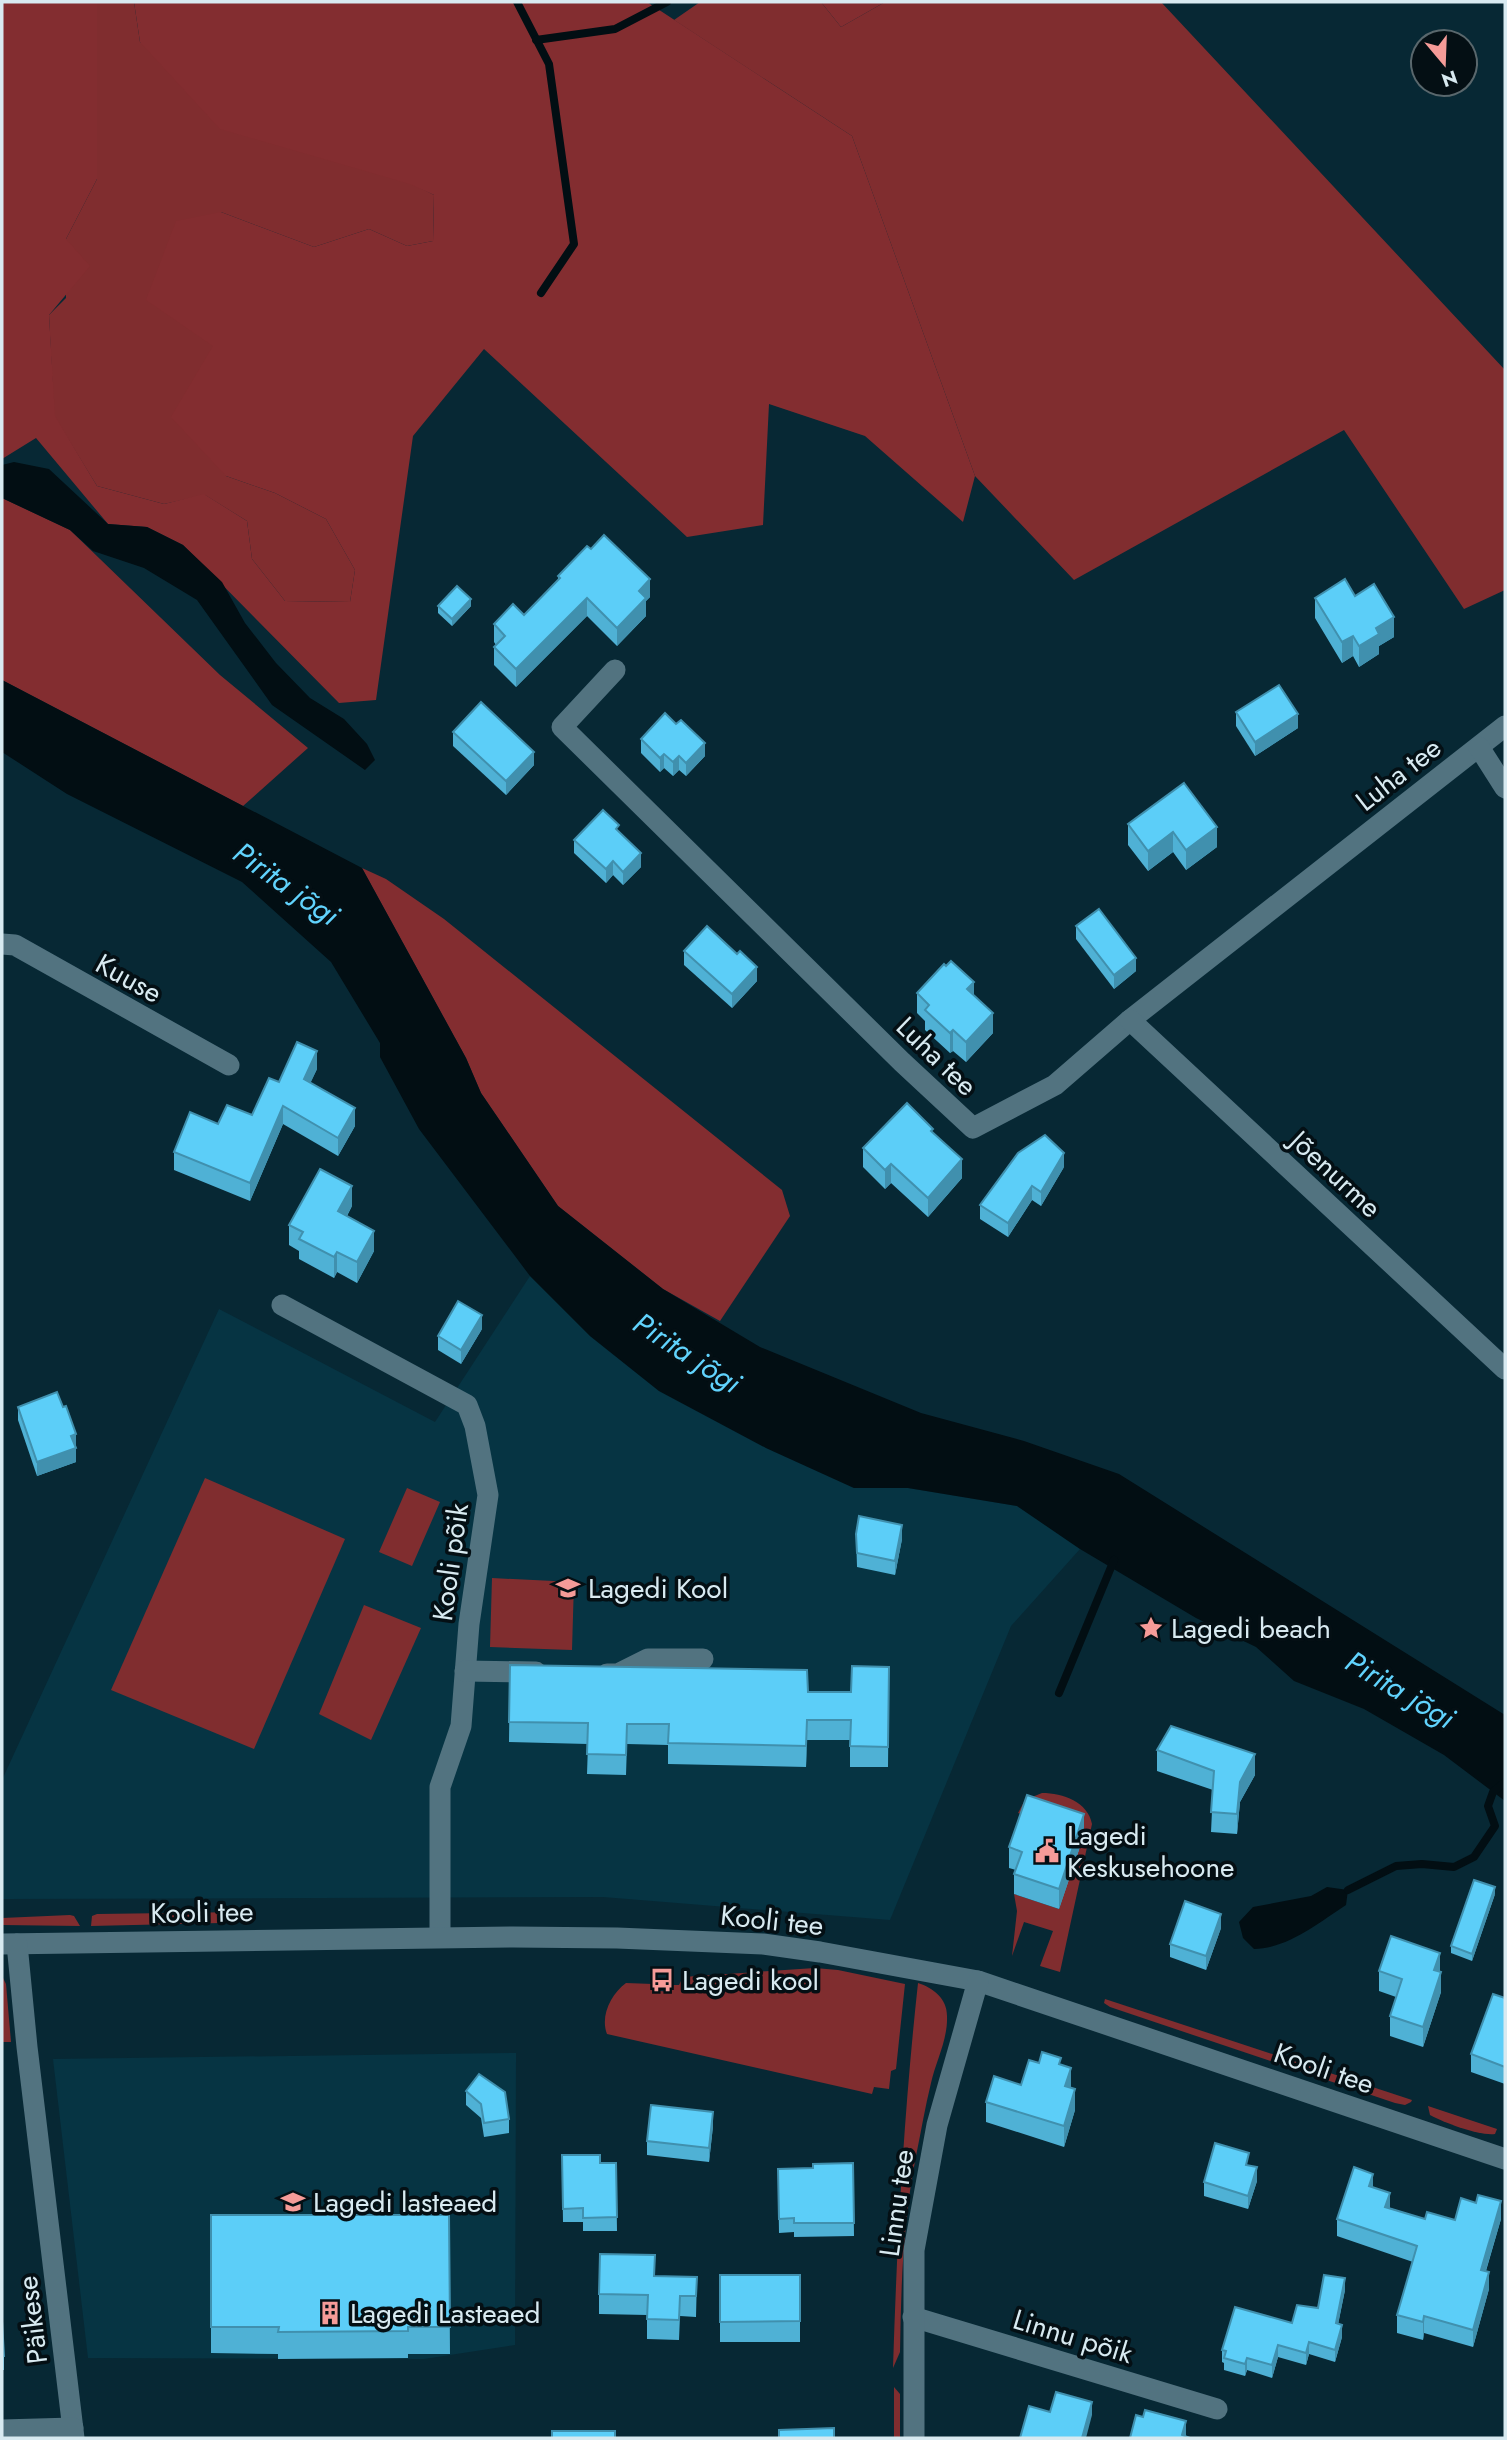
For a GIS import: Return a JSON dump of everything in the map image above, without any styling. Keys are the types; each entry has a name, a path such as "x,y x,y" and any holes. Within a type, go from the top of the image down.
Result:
{"street":[{"name":"Luha tee","path":"615,670 562,727 902,1062 973,1128 1055,1085 1129,1020 1505,726"},
{"path":"1479,747 1505,788"},
{"name":"Kuuse","path":"2,944 15,945 229,1065"},
{"name":"Jõenurme","path":"1129,1020 1505,1369"},
{"name":"Kooli põik","path":"282,1304 467,1405 475,1426 488,1495 469,1623 461,1726 440,1787 440,1937"},
{"path":"593,1673 618,1674 648,1659 703,1659"},
{"path":"465,1671 555,1672"},
{"name":"Kooli tee","path":"10,1944 440,1937 618,1938 763,1944 912,1968 978,1982 1505,2159"},
{"name":"Päikese","path":"10,1944 27,2047 74,2433"},
{"name":"Linnu tee","path":"914,2438 914,2250 937,2125 978,1982"},
{"name":"Linnu põik","path":"913,2317 1217,2409"},
{"path":"2,2430 74,2433"}],"shaded area":[{"path":"2,2 97,2 97,179 66,239 90,266 49,315 55,416 97,486 164,504 204,494 247,521 252,559 285,601 350,602 355,570 326,519 275,493 226,476 171,417 213,346 146,300 176,221 221,212 314,247 369,229 407,246 433,241 434,195 410,184 220,129 140,42 134,2 647,2 852,136 975,476 963,522 865,436 769,404 763,525 687,537 484,349 413,436 376,700 339,703 183,545 147,527 108,524 36,438 2,459"},
{"path":"97,2 134,2 140,42 434,195 433,241 407,246 369,229 314,247 221,212 213,346 226,476 275,493 326,519 355,570 350,602 285,601 252,559 247,521 205,495 164,504 97,486 54,416 49,315 66,298 66,239 97,179"},
{"path":"700,2 821,2 841,27 885,2 1161,2 1505,370 1505,590 1464,609 1344,430 1074,580 975,476 852,136 674,20"},
{"path":"821,2 885,2 841,27"},
{"path":"2,498 70,530 220,675 308,748 243,806 2,680"},
{"path":"362,868 386,879 444,919 782,1190 790,1216 720,1321 663,1289 558,1206 481,1093 466,1058"},
{"name":"Lagedi Kool","path":"530,1276 590,1336 659,1391 766,1448 854,1488 908,1488 1017,1506 1080,1549 1011,1626 890,1920 603,1897 2,1899 2,1780 219,1309 435,1422"},
{"path":"205,1478 345,1539 254,1749 111,1690"},
{"path":"407,1488 440,1502 412,1566 379,1552"},
{"path":"492,1578 574,1582 572,1650 490,1647"},
{"path":"364,1605 421,1628 371,1740 319,1714"},
{"path":"1042,1793 1073,1800 1090,1816 1092,1824 1060,1972 1040,1966 1053,1931 1024,1922 1012,1956 1017,1911 1014,1894 1059,1909 1083,1834 1018,1813 1025,1800"},
{"path":"244,1912 245,1919 220,1923 91,1926 92,1916 97,1914"},
{"path":"74,1916 80,1926 2,1925 2,1918"},
{"path":"815,1968 905,1984 896,2069 891,2071 889,2089 874,2087 872,2094 607,2034 605,2020 608,2006 626,1983 653,1984 653,1990 668,1992 669,1985 679,1985 683,1977"},
{"path":"2,1976 6,1984 11,2042 2,2042"},
{"path":"918,1983 934,1991 942,1999 947,2025 929,2092 908,2205 900,2352 893,2368 902,2175"},
{"path":"1105,1999 1412,2100 1405,2105 1395,2103 1110,2007 1104,2003"},
{"name":"Lagedi lasteaed","path":"516,2053 515,2345 424,2359 88,2358 53,2059"},
{"path":"1428,2106 1497,2129 1495,2134 1480,2133 1444,2122 1430,2115"},
{"path":"894,2387 900,2394 900,2438 894,2438"}],"water":[{"path":"14,462 49,469 108,524 147,527 183,545 222,582 245,623 276,663 310,698 344,719 367,744 375,760 365,770 272,705 197,600 144,568 93,551 70,530 2,498 2,465"},
{"name":"Pirita jõgi","path":"2,680 362,868 466,1058 481,1093 558,1206 663,1289 760,1347 921,1413 1024,1441 1119,1474 1505,1715 1505,1801 1444,1755 1364,1709 1294,1681 1256,1647 1196,1618 1080,1549 1017,1506 908,1488 854,1488 766,1448 659,1391 590,1336 530,1276 419,1129 380,1057 380,1043 331,962 242,882 67,794 2,752"},
{"path":"1327,1887 1348,1890 1346,1905 1303,1933 1267,1948 1254,1949 1243,1938 1239,1922 1253,1907 1311,1896"}],"building":[{"path":"604,535 650,579 639,591 646,598 617,628 587,598 516,669 494,647 505,636 494,624 513,604 524,615 587,546 591,549"},
{"path":"1345,579 1355,596 1374,584 1394,617 1376,628 1379,634 1359,646 1353,636 1342,642 1315,598"},
{"path":"457,586 471,599 452,619 438,606"},
{"path":"1279,685 1298,714 1255,742 1236,712"},
{"path":"481,702 534,752 506,781 453,732"},
{"path":"665,713 676,724 681,720 705,743 686,763 679,756 673,762 664,754 660,758 641,739"},
{"path":"1184,783 1217,827 1186,850 1173,832 1148,851 1128,824"},
{"path":"603,810 619,825 616,829 641,853 623,872 613,861 606,869 574,840"},
{"path":"1099,909 1136,958 1114,975 1076,926"},
{"path":"707,926 737,954 740,951 757,967 732,994 684,951"},
{"path":"951,961 974,982 967,989 993,1013 966,1042 953,1030 950,1033 925,1010 929,1005 917,993 944,964 946,966"},
{"path":"297,1042 317,1051 304,1079 355,1108 338,1138 283,1106 250,1183 174,1152 190,1112 218,1124 227,1105 252,1115 269,1078 279,1082"},
{"path":"907,1103 933,1129 931,1131 962,1159 928,1198 891,1164 885,1170 863,1148"},
{"path":"1045,1135 1064,1153 1041,1192 1032,1186 1008,1223 980,1205 1018,1153"},
{"path":"320,1169 352,1186 338,1211 374,1231 357,1262 337,1252 334,1257 299,1239 303,1232 289,1225"},
{"path":"458,1301 482,1315 461,1350 438,1336"},
{"path":"57,1392 63,1407 66,1406 76,1434 71,1436 76,1448 37,1462 18,1407"},
{"path":"859,1516 902,1525 895,1561 857,1553"},
{"path":"510,1665 807,1670 808,1692 851,1692 852,1666 889,1667 888,1747 850,1746 851,1720 807,1720 806,1746 668,1743 669,1724 627,1724 626,1755 587,1754 588,1723 509,1722"},
{"path":"1171,1726 1255,1754 1240,1782 1237,1814 1211,1812 1214,1771 1157,1750"},
{"name":"Lagedi Keskusehoone","path":"1027,1795 1084,1814 1059,1889 1014,1874 1022,1852 1009,1847"},
{"path":"1474,1880 1495,1887 1472,1954 1451,1946"},
{"path":"1185,1901 1221,1914 1206,1956 1170,1944"},
{"path":"1391,1936 1440,1953 1434,1970 1441,1972 1423,2027 1390,2016 1402,1979 1379,1971"},
{"path":"1493,1994 1505,1998 1505,2067 1471,2054"},
{"path":"1042,2052 1061,2058 1059,2064 1071,2068 1065,2086 1075,2089 1064,2126 986,2102 994,2076 1021,2085 1029,2060 1039,2063"},
{"path":"479,2074 505,2092 509,2119 484,2123 481,2104 466,2091"},
{"path":"651,2105 713,2112 709,2148 647,2141"},
{"path":"1215,2143 1249,2153 1246,2165 1257,2167 1248,2196 1204,2182"},
{"path":"562,2155 600,2155 600,2163 616,2163 617,2217 583,2218 583,2208 563,2209"},
{"path":"853,2163 854,2223 794,2223 794,2218 779,2219 778,2169 813,2168 813,2164"},
{"path":"1354,2167 1373,2174 1369,2186 1390,2193 1385,2207 1425,2219 1427,2212 1455,2220 1461,2198 1476,2203 1478,2195 1501,2201 1481,2270 1489,2272 1473,2330 1424,2316 1423,2322 1397,2315 1417,2246 1337,2219"},
{"name":"Lagedi Lasteaed","path":"211,2215 449,2215 450,2327 408,2327 408,2331 278,2332 279,2327 211,2327"},
{"path":"600,2254 655,2255 654,2276 697,2277 696,2296 680,2296 679,2320 647,2319 648,2295 599,2294"},
{"path":"720,2275 800,2275 800,2321 720,2322"},
{"path":"1324,2275 1345,2278 1336,2323 1342,2325 1335,2350 1309,2342 1306,2353 1278,2345 1272,2365 1247,2358 1245,2364 1224,2358 1226,2351 1222,2350 1235,2307 1292,2323 1297,2305 1318,2308"},
{"path":"2,2321 4,2356 2,2356"},
{"path":"1056,2392 1092,2402 1082,2438 1020,2438 1029,2406 1050,2412"},
{"path":"1145,2410 1186,2421 1182,2435 1190,2438 1130,2438 1136,2415 1143,2417"},
{"path":"834,2428 834,2438 779,2438 779,2430"},
{"path":"552,2431 615,2431 615,2438 552,2438"}],"waterway":[{"path":"517,2 549,64 574,244 541,293"},
{"path":"536,40 615,29 667,2"},
{"path":"1059,1693 1114,1560"},
{"path":"1348,1890 1396,1866 1422,1864 1454,1867 1474,1857 1495,1826 1488,1806 1493,1792 1505,1782"}],"place":[{"name":"Lagedi Kool","path":"568,1588"},
{"name":"Lagedi beach","path":"1151,1628"},
{"name":"Lagedi Keskusehoone","path":"1047,1851"},
{"name":"Lagedi kool","path":"662,1980"},
{"name":"Lagedi lasteaed","path":"293,2202"},
{"name":"Lagedi Lasteaed","path":"330,2313"}]}
